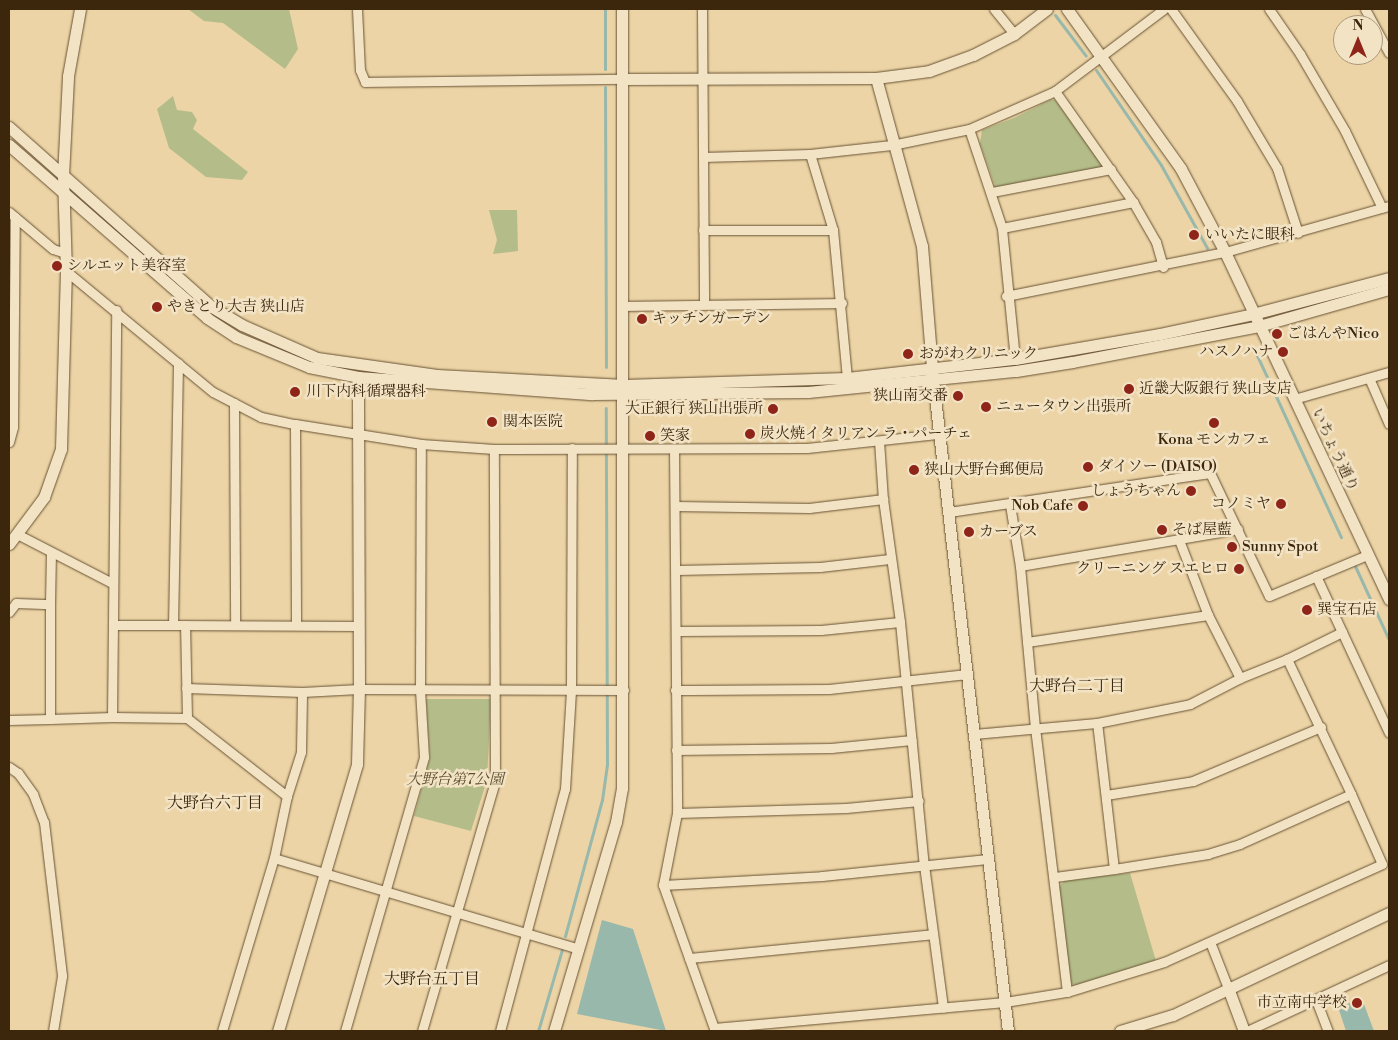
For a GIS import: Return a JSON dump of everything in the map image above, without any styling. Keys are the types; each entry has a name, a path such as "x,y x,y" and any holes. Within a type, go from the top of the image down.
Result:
{"street":[{"path":"9,544 44,497 61,449 66,270 63,176 68,76 80,9"},
{"path":"357,9 360,70 365,82 876,78 929,71 973,55 1014,34 1047,9"},
{"path":"554,1031 616,822 622,788 624,690 624,306 622,9"},
{"path":"702,9 704,304"},
{"path":"994,9 1014,34"},
{"name":"いちょう通り","path":"1067,9 1101,54 1181,169 1226,252 1258,326 1389,599"},
{"path":"703,157 810,154 892,145 970,129 1055,91 1101,54 1164,9"},
{"path":"1171,9 1237,100 1277,168 1298,233"},
{"path":"1006,296 1163,267 1298,233 1385,207 1345,131 1300,54 1269,9"},
{"path":"1365,9 1389,53"},
{"path":"876,78 892,145 915,211 922,246 939,434 1008,1031"},
{"path":"1055,91 1111,168 1132,202 1156,242 1163,267"},
{"path":"9,127 212,307 272,341 299,351 357,366 437,375 624,390 933,374 1072,362 1258,326 1389,289"},
{"path":"970,129 992,192 1002,228 1006,296 1015,359"},
{"path":"9,145 207,318 236,337 309,367 358,377 486,388 808,392 933,374 1253,314 1389,278"},
{"path":"810,154 833,230 842,303 847,378"},
{"path":"992,192 1111,168"},
{"path":"1002,228 1132,202"},
{"path":"12,214 53,249 65,253"},
{"path":"9,442 12,427 12,214"},
{"path":"703,230 833,230"},
{"path":"66,270 213,392 261,417 296,424 356,432 421,444 494,449 600,447 674,449 807,448 939,434"},
{"path":"624,306 842,303"},
{"path":"112,716 116,310"},
{"path":"173,625 178,363"},
{"path":"1294,399 1389,372"},
{"path":"278,1031 357,764 360,689 356,432 358,377"},
{"path":"1369,378 1389,424"},
{"path":"234,403 235,624"},
{"path":"296,424 296,624"},
{"path":"879,441 883,499 900,622 924,865 943,1008"},
{"path":"345,1031 388,890 424,758 420,690 421,444"},
{"path":"500,1031 528,933 565,789 571,691 572,448"},
{"path":"422,1031 495,781 497,691 494,449"},
{"path":"674,449 677,570 675,690 677,812 663,885 714,1030 1005,1002 1067,992 1118,979 1210,942 1385,862 1287,659"},
{"path":"949,512 1210,473 1269,596 1367,555"},
{"path":"675,506 809,508 883,499"},
{"path":"1010,504 1020,566 1035,728 1055,877 1067,992"},
{"path":"1020,566 1238,529"},
{"path":"17,534 112,583"},
{"path":"1179,540 1208,614 1240,678"},
{"path":"50,719 51,553"},
{"path":"677,570 820,568 890,559"},
{"path":"1316,576 1389,733"},
{"path":"9,612 16,603 50,604"},
{"path":"1028,642 1208,614"},
{"path":"677,631 821,630 900,622"},
{"path":"114,625 296,624 358,626"},
{"path":"185,625 187,718"},
{"path":"974,734 1097,722 1190,704 1240,678 1287,659 1342,632"},
{"path":"675,690 829,689 967,674"},
{"path":"186,688 302,692 360,689 624,690"},
{"path":"222,1031 274,858 287,796 301,752 302,692"},
{"path":"9,720 112,716 187,718 287,796"},
{"path":"1097,722 1114,869"},
{"path":"1106,795 1193,781 1321,727"},
{"path":"676,750 831,748 912,740"},
{"path":"9,767 33,794 44,822 62,976 53,1031"},
{"path":"1055,877 1208,854 1240,844 1351,794"},
{"path":"677,812 846,808 919,801"},
{"path":"274,858 324,874 388,890 579,949"},
{"path":"663,885 803,878 987,859"},
{"path":"1120,1031 1174,1015 1389,913"},
{"path":"689,958 933,934"},
{"path":"1210,942 1246,1031 1389,965"},
{"path":"1316,1000 1328,1031"}],"green space":[{"path":"188,9 289,9 298,49 285,69 223,23 204,21"},
{"path":"173,96 177,110 192,112 197,120 193,129 248,172 242,180 206,177 169,148 157,109"},
{"path":"1050,100 1055,100 1105,168 996,189 980,143 982,130 1014,118"},
{"path":"489,210 517,210 518,251 493,254 497,240"},
{"name":"大野台第7公園","path":"426,699 491,699 487,780 471,831 414,816 430,758"},
{"path":"1130,873 1156,961 1077,987 1070,982 1059,887 1065,880"}],"shaded area":[{"path":"602,920 633,929 666,1031 577,1014"},
{"path":"1362,999 1374,1031 1346,1031 1338,1007"}],"waterway":[{"path":"605,9 605,69"},
{"path":"1055,15 1086,56"},
{"path":"1096,70 1161,165 1207,248"},
{"path":"605,87 606,367"},
{"path":"1255,351 1341,537"},
{"path":"565,936 602,800 607,764 606,408"},
{"path":"1355,566 1389,640"},
{"path":"538,1031 563,946"}],"place":[{"name":"いいたに眼科","path":"1194,235"},
{"name":"シルエット美容室","path":"57,266"},
{"name":"やきとり大吉 狭山店","path":"157,307"},
{"name":"キッチンガーデン","path":"642,319"},
{"name":"ごはんやNico","path":"1277,334"},
{"name":"ハスノハナ","path":"1283,352"},
{"name":"おがわクリニック","path":"908,354"},
{"name":"近畿大阪銀行 狭山支店","path":"1129,389"},
{"name":"川下内科循環器科","path":"295,392"},
{"name":"狭山南交番","path":"958,396"},
{"name":"ニュータウン出張所","path":"986,407"},
{"name":"大正銀行 狭山出張所","path":"773,409"},
{"name":"関本医院","path":"492,422"},
{"name":"Kona モンカフェ","path":"1214,423"},
{"name":"炭火焼イタリアン ラ・パーチェ","path":"750,434"},
{"name":"笑家","path":"650,436"},
{"name":"ダイソー (DAISO)","path":"1088,467"},
{"name":"狭山大野台郵便局","path":"914,470"},
{"name":"しょうちゃん","path":"1191,491"},
{"name":"コノミヤ","path":"1281,504"},
{"name":"Nob Cafe","path":"1083,506"},
{"name":"そば屋藍","path":"1162,530"},
{"name":"カーブス","path":"969,532"},
{"name":"Sunny Spot","path":"1232,547"},
{"name":"クリーニング スエヒロ","path":"1239,569"},
{"name":"巽宝石店","path":"1307,610"},
{"name":"市立南中学校","path":"1357,1003"}],"district":[{"name":"大野台二丁目","path":"1077,686"},
{"name":"大野台六丁目","path":"215,803"},
{"name":"大野台五丁目","path":"432,979"}]}
